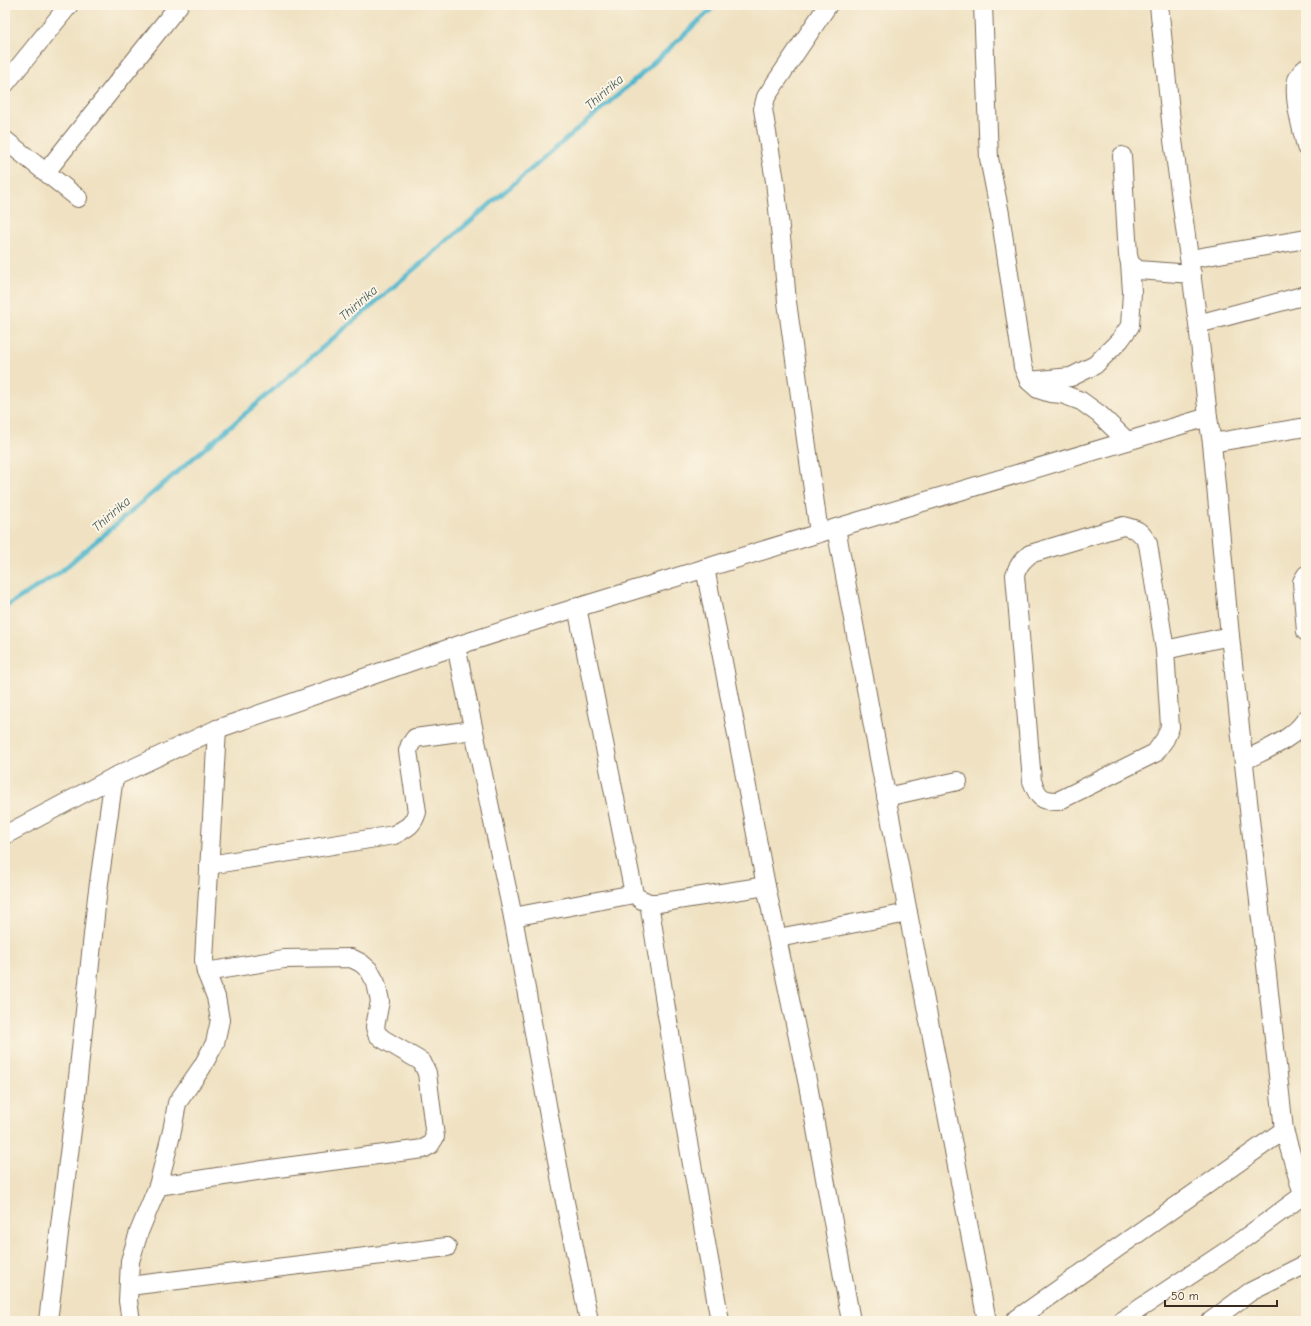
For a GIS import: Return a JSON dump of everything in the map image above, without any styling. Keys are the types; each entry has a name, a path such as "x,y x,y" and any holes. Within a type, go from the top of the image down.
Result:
{"street":[{"path":"5,84 69,5"},
{"path":"46,172 179,5"},
{"path":"828,5 766,97 763,109 776,189 786,302 828,530 886,797 987,1321"},
{"path":"983,5 989,158 1000,214 1023,368 1029,381 1038,389 1050,393 1062,394 1081,401 1099,414 1127,441"},
{"path":"1121,1321 1234,1246 1305,1194 1284,1130 1245,760 1230,636 1212,443 1191,267 1173,140 1159,5"},
{"path":"1306,68 1300,72 1296,83 1297,100 1306,147"},
{"path":"5,140 78,198"},
{"path":"1029,381 1071,377 1095,365 1120,340 1130,326 1132,292 1128,255 1122,156"},
{"path":"1130,263 1138,270 1191,267 1306,239"},
{"path":"1198,324 1306,295"},
{"path":"5,835 114,777 217,729 456,646 577,607 828,530 1208,417"},
{"path":"1212,443 1306,427"},
{"path":"1123,526 1134,529 1143,534 1148,544 1165,650 1170,727 1165,739 1155,753 1058,801 1046,801 1036,793 1032,781 1015,575 1017,568 1022,561 1030,554 1123,526"},
{"path":"705,568 766,886 808,1084 851,1321"},
{"path":"1306,575 1302,582 1306,632"},
{"path":"577,607 634,894 641,900 649,903 658,903 766,886"},
{"path":"1165,650 1230,636"},
{"path":"456,646 513,917 560,1174 589,1321"},
{"path":"1245,760 1290,735 1298,729 1306,719"},
{"path":"131,1321 128,1301 130,1261 139,1232 158,1186 172,1132 177,1103 202,1067 215,1043 220,1020 216,997 206,972 204,960 217,729"},
{"path":"209,865 394,835 412,824 415,820 417,812 408,751 415,738 473,730"},
{"path":"48,1321 75,1106 97,896 114,777"},
{"path":"886,797 958,781"},
{"path":"513,917 634,894"},
{"path":"649,903 683,1114 720,1321"},
{"path":"778,938 908,913"},
{"path":"158,1186 270,1169 423,1149 430,1145 434,1137 427,1073 422,1062 377,1034 375,1027 380,1001 376,983 368,970 361,963 351,958 284,959 206,972"},
{"path":"1014,1321 1284,1130"},
{"path":"129,1286 447,1247"},
{"path":"1211,1321 1250,1292 1306,1264"}],"waterway":[{"name":"Thiririka","path":"5,607 59,573 634,81 716,5"}]}
